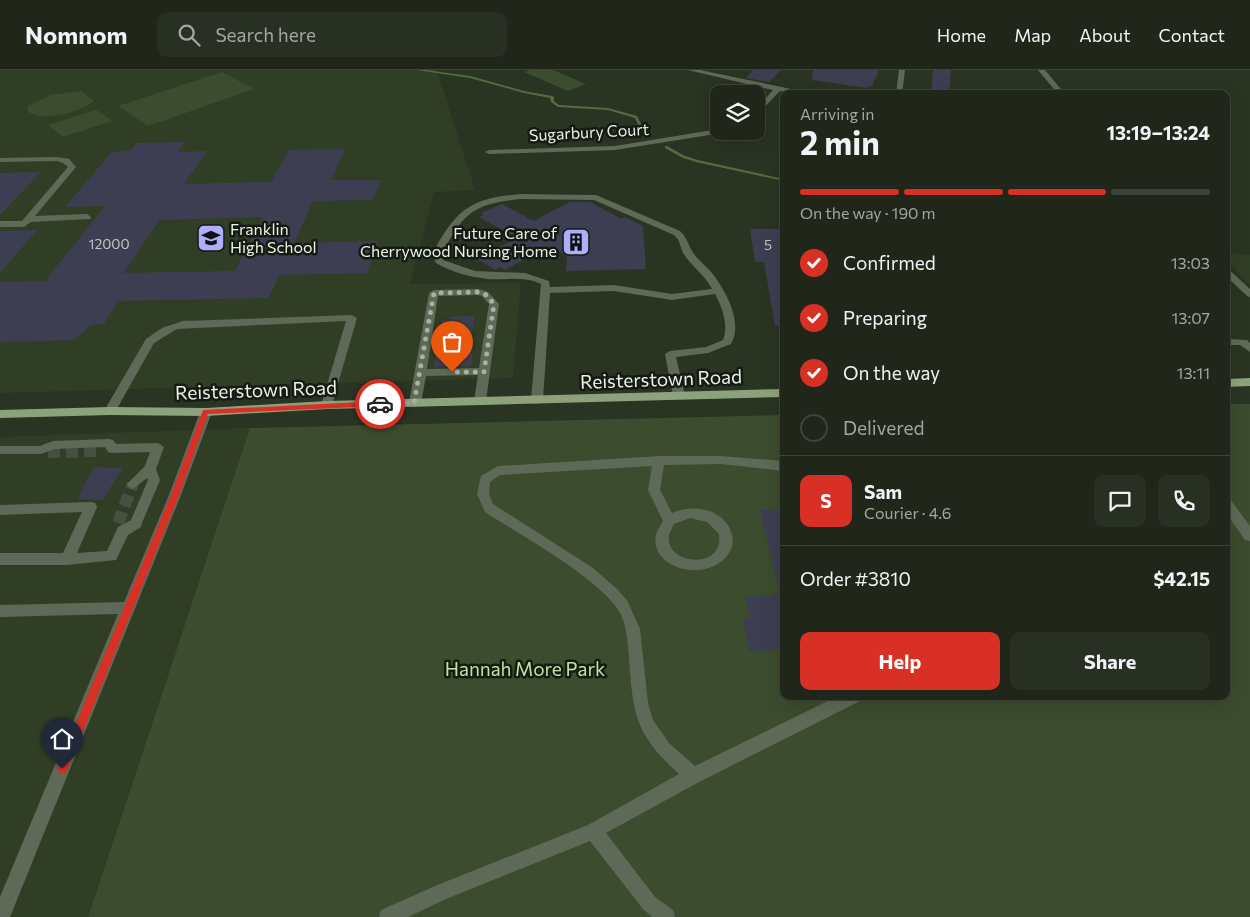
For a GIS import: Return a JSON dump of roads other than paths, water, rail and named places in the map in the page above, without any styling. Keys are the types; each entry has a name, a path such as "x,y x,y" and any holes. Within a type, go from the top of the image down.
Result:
{"main road":[{"path":"1230,383 1250,382"},
{"name":"Reisterstown Road","path":"0,414 110,411 206,412 327,405 780,393"}],"street":[{"path":"690,70 778,90 765,104"},
{"path":"900,90 902,70"},
{"path":"1041,70 1058,90"},
{"name":"Sugarbury Court","path":"490,152 615,148 710,132"},
{"path":"0,160 57,159 66,161 72,167 24,224 0,224"},
{"path":"536,400 546,283 533,277 489,276 460,270 439,261 437,254 462,215 489,201 536,197 585,197 601,200 677,233 682,238 688,253 719,291 728,310 730,335 727,342 719,347 670,354 679,396"},
{"path":"28,219 87,217"},
{"path":"1230,274 1250,294"},
{"path":"546,290 614,288 659,296 719,291"},
{"path":"414,403 421,373 434,293 460,292 485,294 494,304 480,401"},
{"path":"110,411 150,341 170,327 183,324 352,318 327,405"},
{"path":"1230,342 1248,344"},
{"path":"421,373 484,372"},
{"path":"2,917 175,495 206,412"},
{"path":"0,450 44,451 54,445 109,443 106,450 158,447 150,469 134,484"},
{"path":"693,776 652,735 643,715 629,616 619,601 602,583 588,572 489,508 483,500 482,490 485,479 498,471 659,461 722,460 780,466"},
{"path":"659,461 654,490 669,521"},
{"path":"0,559 67,559 111,556 121,527 136,523 154,480 150,469"},
{"path":"0,510 92,507 67,559"},
{"path":"1230,508 1250,536"},
{"path":"691,513 702,514 713,519 721,526 726,536 726,546 722,555 713,562 699,566 677,562 663,547 661,538 664,528 669,521 679,515 691,513"},
{"path":"0,611 128,608"},
{"path":"388,917 440,892 593,831 693,776 847,700"},
{"path":"593,831 649,903 666,917"}],"waterway":[{"path":"419,70 470,77 524,92 552,97 552,101 558,106 608,109 636,117 642,129 650,133"},
{"path":"666,147 684,157 697,161 780,179"}],"tunnel":[{"path":"48,452 102,451"},
{"path":"118,523 133,484"}],"place":[{"name":"Franklin High School","path":"211,238"},
{"name":"Future Care of Cherrywood Nursing Home","path":"576,242"}],"park label":[{"name":"Hannah More Park","path":"525,669"}]}
